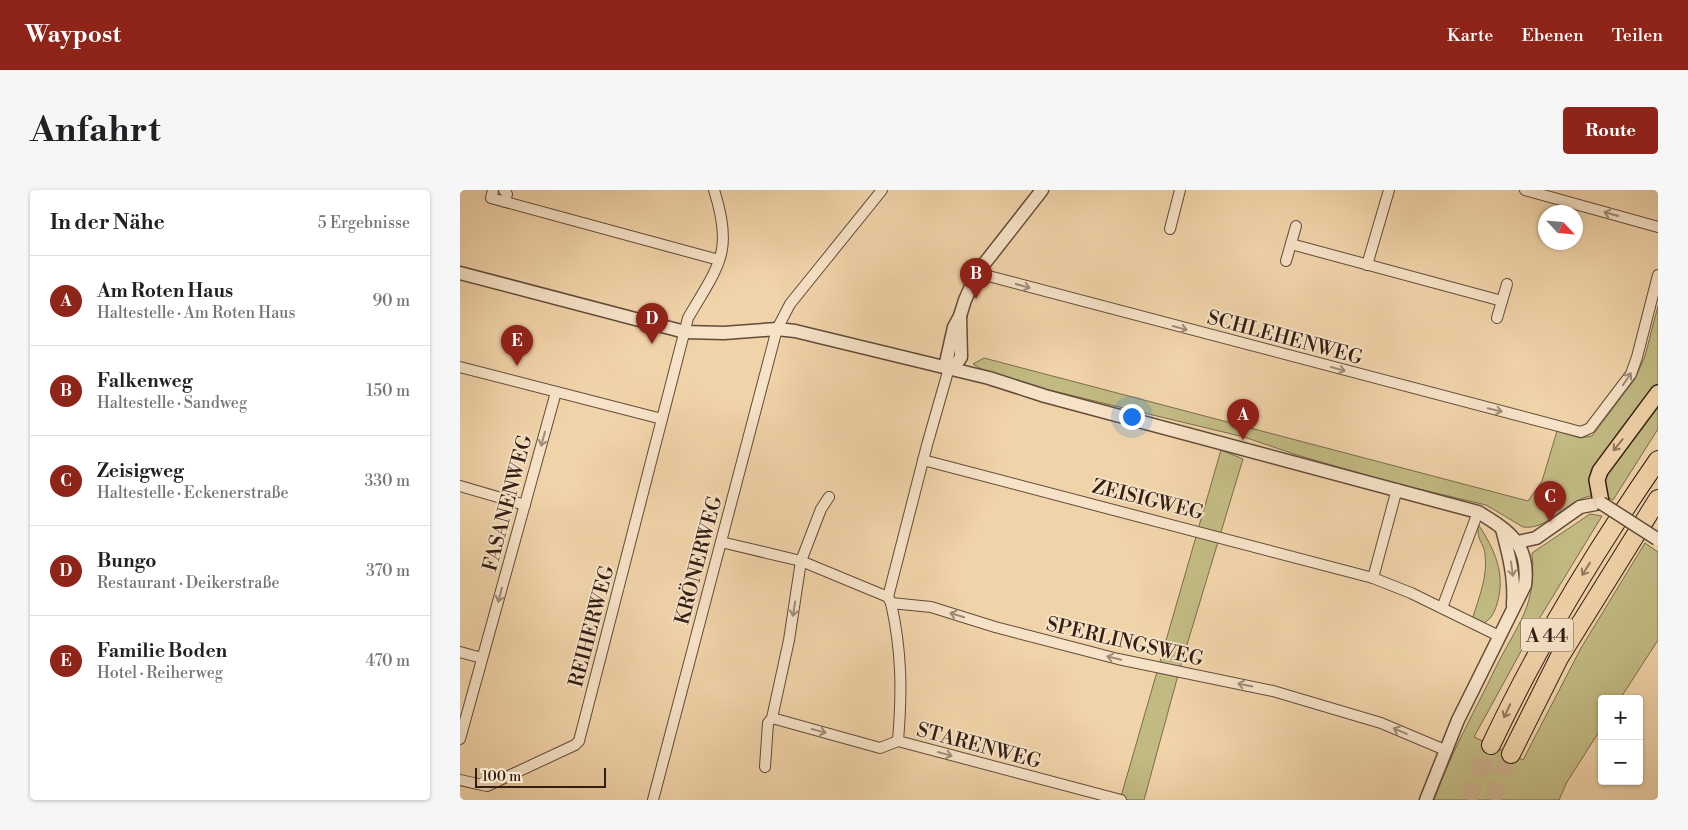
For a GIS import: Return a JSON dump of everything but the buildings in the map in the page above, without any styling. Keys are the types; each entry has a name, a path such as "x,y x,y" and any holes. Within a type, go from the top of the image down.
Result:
{"highway":[{"path":"1648,475 1658,449"},
{"name":"A 44","path":"1491,745 1514,696 1578,581 1658,460"},
{"name":"A 44","path":"1511,754 1559,658 1658,499"},
{"path":"1618,561 1636,550 1658,516"}],"main road":[{"path":"1601,503 1597,480 1600,471 1658,393"}],"street":[{"path":"493,190 491,198 720,260"},
{"path":"504,190 507,194 505,202"},
{"name":"REIHERWEG","path":"460,780 486,786 575,745 579,741 688,318 720,260 724,248 724,234 714,190"},
{"name":"KRÖNERWEG","path":"653,800 777,329 790,304 882,190"},
{"path":"898,741 902,697 901,652 889,600 923,460 949,368 954,327 977,273 1042,190"},
{"path":"1170,229 1180,190"},
{"path":"1368,265 1389,190"},
{"path":"1525,190 1658,227"},
{"path":"1286,261 1296,226"},
{"path":"1291,244 1502,301"},
{"path":"460,273 685,332 724,333 777,329 796,331 989,378 1045,396 1478,512 1518,542 1524,557 1526,576 1521,596 1499,636 1445,750 1426,800"},
{"name":"SCHLEHENWEG","path":"977,273 1354,374 1585,432 1630,374 1640,349 1658,275"},
{"path":"1497,318 1506,284"},
{"path":"960,316 961,358 966,363 984,372 989,378"},
{"path":"949,368 961,358"},
{"path":"460,367 662,419"},
{"name":"FASANENWEG","path":"460,739 556,392"},
{"name":"ZEISIGWEG","path":"923,460 1373,578 1442,608 1499,636"},
{"path":"460,486 525,505"},
{"path":"1373,578 1397,489"},
{"path":"765,767 768,723 772,718 789,640 801,561 821,509 829,497"},
{"path":"1518,542 1536,538 1580,508 1601,503 1658,540"},
{"path":"1442,608 1478,512"},
{"path":"1502,529 1511,561 1514,588 1513,610"},
{"name":"SPERLINGSWEG","path":"721,542 801,561 845,578 889,600 931,607 995,627 1118,659 1273,691 1381,723 1445,750"},
{"path":"460,652 482,658"},
{"name":"STARENWEG","path":"772,718 880,748 898,741 1121,800"}],"shaded area":[{"path":"1658,306 1658,429 1613,500 1600,496 1588,496 1535,526 1523,527 1486,505 1394,483 1297,455 1244,437 995,377 973,364 984,358 1528,501 1542,481 1557,431 1580,438 1592,436 1635,379 1645,356"},
{"path":"1221,450 1243,459 1180,668 1144,800 1120,800"},
{"path":"1590,514 1602,516 1536,624 1474,737 1523,760 1581,648 1645,543 1658,552 1658,640 1623,695 1598,695 1598,733 1567,782 1559,800 1434,800 1455,749 1529,601 1533,571 1532,553"},
{"path":"1478,524 1494,553 1500,582 1495,610 1484,623 1473,617 1482,586 1486,562 1478,534"}],"tunnel":[{"path":"1468,800 1491,745"},
{"path":"1492,800 1511,754"}],"place":[{"name":"Falkenweg","path":"976,299"},
{"name":"Bungo","path":"652,344"},
{"name":"Familie Boden","path":"517,366"},
{"name":"Am Roten Haus","path":"1243,440"},
{"name":"Zeisigweg","path":"1550,522"}]}
